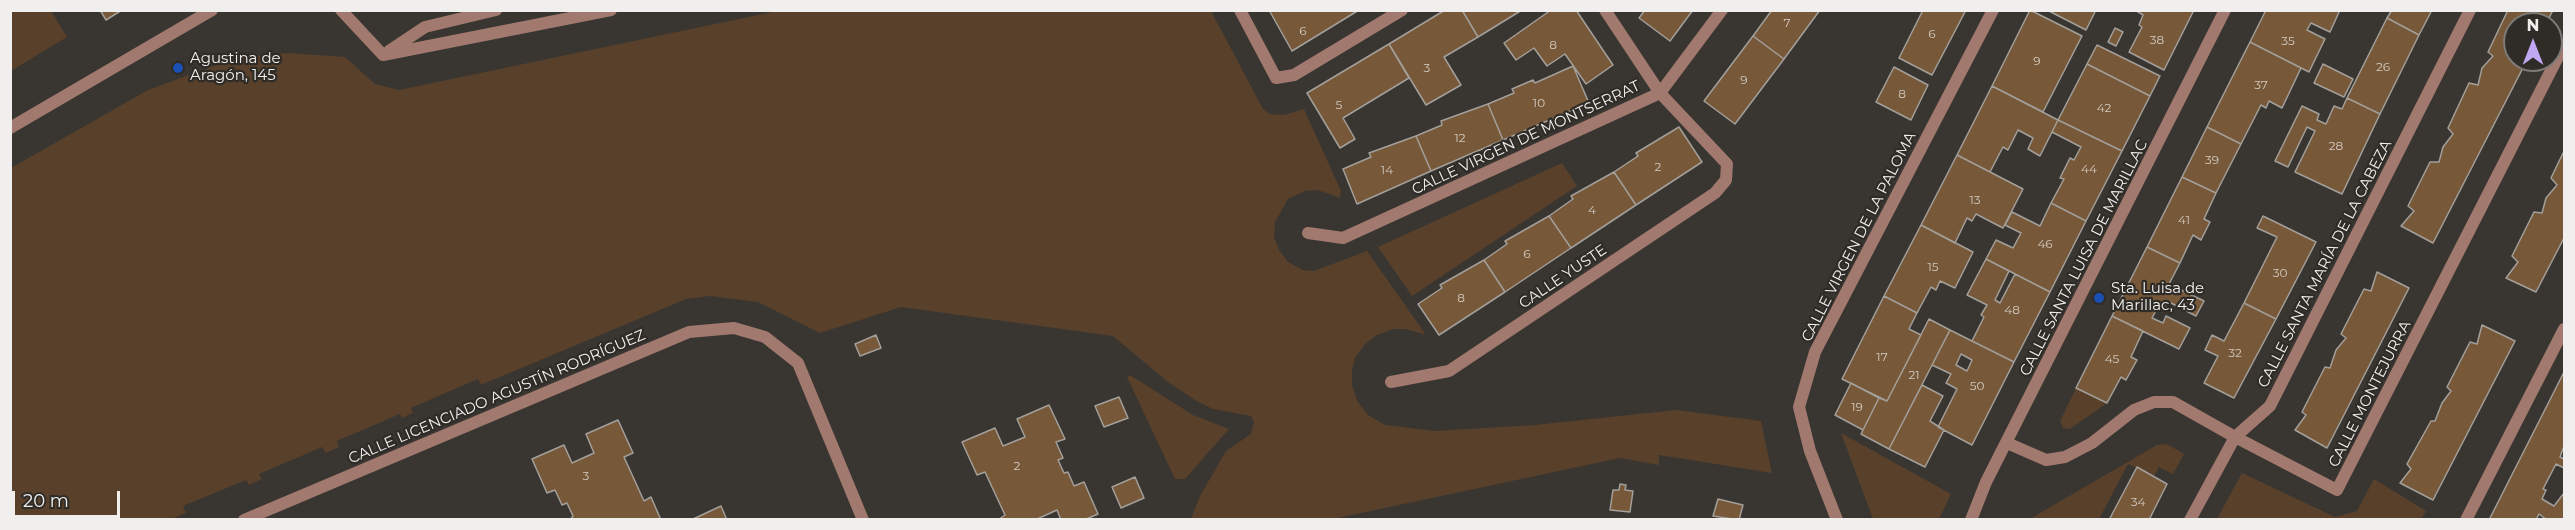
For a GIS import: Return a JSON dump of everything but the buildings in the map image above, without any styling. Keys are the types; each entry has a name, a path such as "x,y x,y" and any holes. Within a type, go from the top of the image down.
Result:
{"street":[{"path":"10,128 212,10"},
{"path":"341,10 383,56"},
{"path":"383,56 425,27 496,10"},
{"path":"383,56 611,10"},
{"path":"1240,10 1276,78 1294,75 1402,10"},
{"path":"1605,10 1660,93"},
{"name":"CALLE VIRGEN DE MONTSERRAT","path":"1308,233 1343,238 1660,93 1722,10"},
{"name":"CALLE VIRGEN DE LA PALOMA","path":"1837,519 1810,451 1799,407 1815,352 1993,10"},
{"name":"CALLE SANTA LUISA DE MARILLAC","path":"1971,519 1986,482 2225,10"},
{"name":"CALLE SANTA MARÍA DE LA CABEZA","path":"2190,519 2235,437 2270,406 2470,10"},
{"name":"CALLE MONTEJURRA","path":"2007,443 2046,460 2065,457 2092,443 2134,410 2154,402 2173,402 2337,490 2565,45"},
{"name":"CALLE YUSTE","path":"1391,382 1449,371 1715,193 1725,180 1727,164 1660,93"},
{"name":"CALLE LICENCIADO AGUSTÍN RODRÍGUEZ","path":"244,519 689,332 734,328 765,337 798,363 863,519"},
{"path":"2466,519 2565,329"}],"shaded area":[{"path":"11,10 51,11 67,37 11,71"},
{"path":"782,10 1211,11 1263,109 1270,114 1284,115 1304,109 1341,191 1340,198 1318,190 1305,191 1288,199 1275,222 1274,237 1279,250 1288,262 1303,270 1314,271 1367,251 1424,332 1423,337 1423,334 1405,329 1394,329 1377,335 1365,344 1355,358 1352,385 1357,401 1368,415 1385,425 1435,431 1535,425 1676,410 1761,421 1772,473 1659,455 1659,465 1620,458 1333,519 1191,519 1200,496 1226,451 1251,434 1254,422 1251,416 1213,409 1195,400 1168,382 1113,336 901,307 820,333 758,302 710,296 686,299 481,385 478,379 411,408 413,413 402,418 400,414 337,441 339,447 326,453 322,447 259,474 262,479 249,485 246,480 183,506 186,513 171,519 11,519 11,168 148,90 236,58 287,53 345,57 375,84 399,90"},
{"path":"1562,163 1577,186 1412,296 1378,247"},
{"path":"1130,375 1193,415 1229,429 1185,479 1175,479 1127,377"},
{"path":"2076,388 2107,403 2070,429 2063,428 2060,421"},
{"path":"1841,433 1951,494 1939,519 1873,519"},
{"path":"2167,444 2184,454 2173,474 2159,467 2154,476 2128,464 2099,519 2028,520 2157,445"},
{"path":"2242,473 2335,517 2357,511 2374,479 2426,511 2421,520 2217,519"}],"place":[{"name":"Agustina de Aragón, 145","path":"178,68"},
{"name":"Sta. Luisa de Marillac, 43","path":"2099,298"}]}
